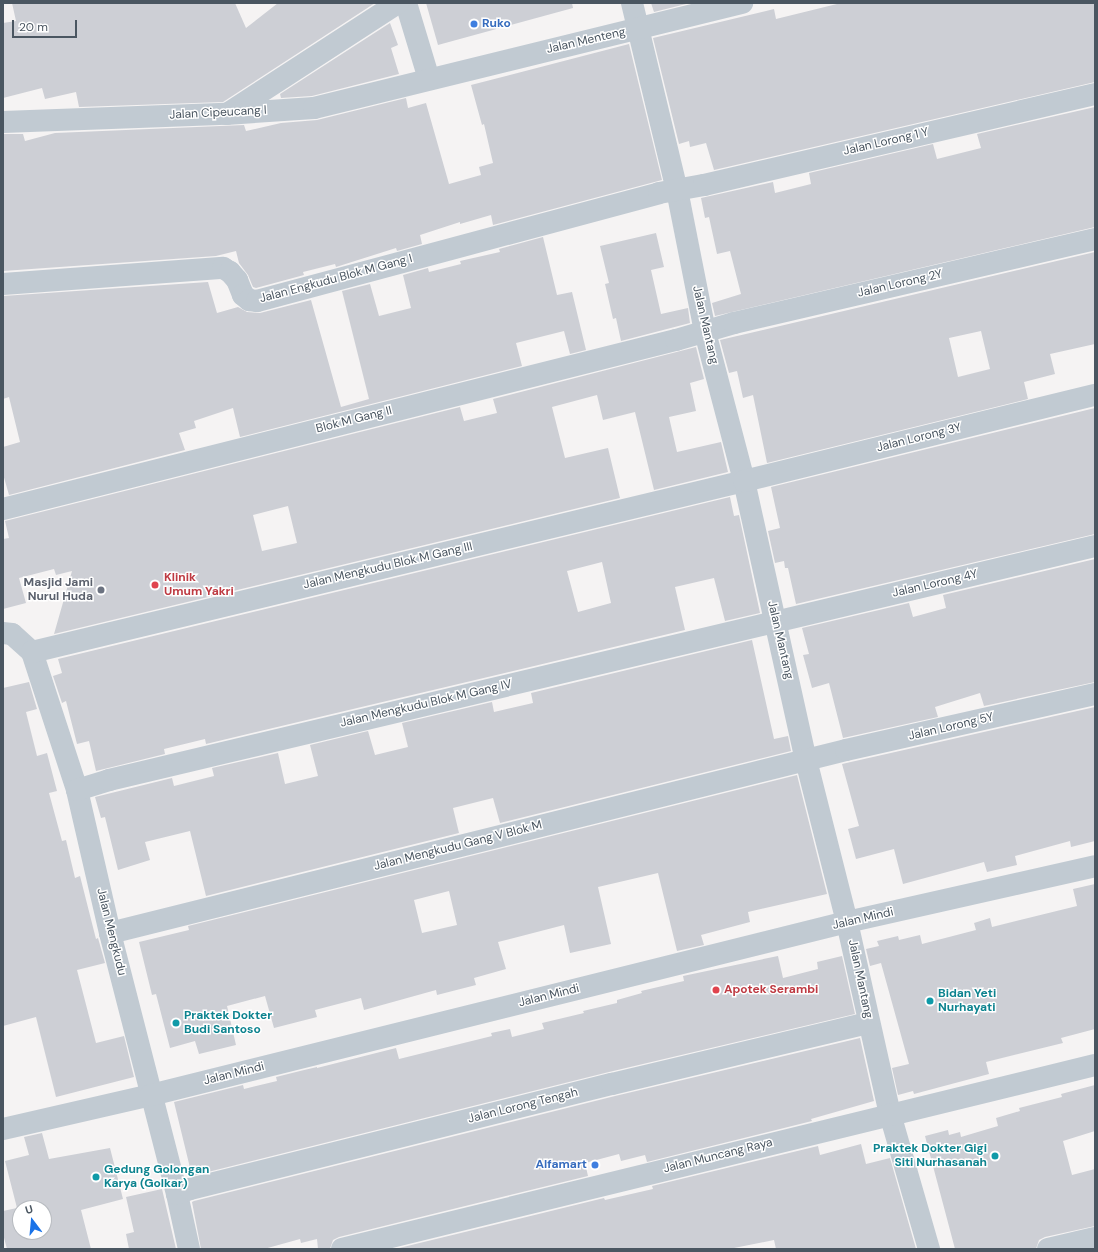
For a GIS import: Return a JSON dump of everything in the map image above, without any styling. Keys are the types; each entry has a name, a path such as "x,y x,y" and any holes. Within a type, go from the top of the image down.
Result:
{"street":[{"path":"226,114 398,3"},
{"path":"406,3 429,79"},
{"name":"Jalan Mantang","path":"632,3 677,190 706,332 744,481 806,760 847,922 890,1114 929,1249"},
{"name":"Jalan Menteng","path":"429,79 742,3"},
{"name":"Jalan Cipeucang I","path":"3,122 226,114 314,108 336,104 429,79"},
{"name":"Jalan Lorong 1 Y","path":"677,190 1095,94"},
{"name":"Jalan Engkudu Blok M Gang I","path":"3,284 223,268 230,272 237,280 243,295 249,300 257,301 644,197 677,190"},
{"name":"Jalan Lorong 2Y","path":"706,332 734,323 1095,239"},
{"name":"Blok M Gang II","path":"3,509 706,332"},
{"name":"Jalan Lorong 3Y","path":"744,481 1095,395"},
{"name":"Jalan Mengkudu Blok M Gang III","path":"32,652 744,481"},
{"name":"Jalan Lorong 4Y","path":"776,622 1095,546"},
{"name":"Jalan Mengkudu Blok M Gang IV","path":"77,790 109,780 776,622"},
{"name":"Jalan Mengkudu","path":"3,633 12,634 32,652 77,790 110,933 131,1009 151,1095 177,1194 189,1249"},
{"name":"Jalan Lorong 5Y","path":"806,760 1095,694"},
{"name":"Jalan Mengkudu Gang V Blok M","path":"110,933 806,760"},
{"name":"Jalan Mindi","path":"3,1129 151,1095 847,922 1095,866"},
{"name":"Jalan Lorong Tengah","path":"177,1194 190,1188 597,1087 869,1023"},
{"name":"Jalan Muncang Raya","path":"353,1247 890,1114 1095,1065"},
{"path":"1048,1249 1095,1238"}],"building":[{"path":"12,3 235,3 246,28 278,3 375,3 223,102 79,107 76,92 45,99 42,88 3,98 3,23 16,21"},
{"name":"Ruko","path":"426,3 572,3 573,8 438,45"},
{"path":"651,3 690,3 654,12"},
{"path":"841,3 1095,3 1095,82 714,170 706,143 690,147 689,141 679,144 653,38 774,9 776,19"},
{"path":"390,23 398,45 391,48 399,74 312,96 281,98 280,94"},
{"path":"629,44 662,180 493,225 491,215 460,224 460,222 420,235 422,244 397,251 396,248 336,267 335,264 303,272 304,275 256,288 253,287 248,275 239,263 236,251 216,256 3,271 3,134 23,134 25,141 55,133 244,125 246,131 281,123 317,120 406,98 408,108 426,103 449,184 481,175 479,167 493,163 484,124 482,125 471,85"},
{"path":"1095,107 1095,227 715,316 712,303 741,294 730,251 717,254 709,217 705,218 701,198 773,182 775,193 811,184 809,173 933,144 937,159 981,148 977,134"},
{"path":"656,233 664,267 651,270 661,314 688,308 690,323 621,341 616,318 613,319 605,284 609,283 600,246"},
{"path":"543,237 557,295 572,292 586,350 570,354 564,331 516,343 522,366 240,437 233,408 194,421 196,428 179,433 185,450 9,495 3,474 3,447 20,442 9,397 3,399 3,296 208,282 217,313 238,307 247,312 260,313 311,300 341,407 369,399 342,291 370,284 379,316 411,308 403,275 428,268 429,272 461,264 460,261 500,252 499,249"},
{"path":"1095,252 1095,344 1050,354 1055,374 1024,382 1028,399 767,463 753,395 743,398 737,371 729,373 720,340","holes":["981,331 990,369 958,377 949,338"]},
{"path":"696,347 704,379 690,383 696,411 669,417 677,452 721,442 728,472 654,490 635,412 603,420 597,395 552,407 565,458 608,448 620,498 54,634 72,571 56,575 54,569 19,578 26,603 3,609 3,539 9,538 5,521 460,407 464,421 497,413 493,399","holes":["288,506 297,543 262,551 253,515"]},
{"path":"1095,408 1095,534 796,604 788,568 785,568 784,561 775,563 768,531 780,528 771,487"},
{"path":"730,497 734,516 739,515 760,613 725,621 714,578 675,587 685,630 206,744 205,739 164,749 165,754 96,771 89,741 77,744 66,701 62,703 53,676 62,673 58,659","holes":["602,562 611,603 578,612 567,571"]},
{"path":"1095,559 1095,682 984,706 980,693 935,707 938,717 843,738 829,683 812,688 803,655 809,654 802,628 909,603 913,617 946,608 943,595"},
{"path":"752,640 774,739 788,736 791,751 500,823 493,798 453,808 459,833 206,896 190,831 145,842 150,860 118,870 105,817 101,818 95,797 172,778 174,786 214,776 212,768 278,753 285,784 318,776 310,745 368,731 375,755 408,747 402,723 492,702 494,712 533,703 531,693"},
{"path":"29,682 37,709 26,712 37,756 47,753 57,791 49,793 62,841 66,840 75,878 80,876 96,939 98,938 105,963 77,970 96,1043 124,1036 134,1077 56,1097 36,1017 3,1026 3,688"},
{"path":"1095,707 1095,841 1071,847 1070,841 1015,856 1017,865 987,872 984,862 903,884 894,849 856,859 848,829 859,826 842,764"},
{"path":"797,775 827,894 748,912 750,922 701,935 704,945 677,951 658,873 598,887 611,944 570,953 564,925 498,942 506,969 474,978 476,985 437,995 436,990 364,1010 361,998 315,1010 317,1017 274,1028 265,996 227,1006 236,1045 199,1054 195,1041 170,1048 156,994 152,995 139,942 189,930 188,926","holes":["449,891 457,925 422,933 414,900"]},
{"path":"1095,884 1095,1029 1061,1038 1063,1043 986,1062 989,1074 914,1094 913,1091 898,1095 892,1068 909,1064 881,963 870,966 866,949 879,946 877,941 898,936 899,940 920,935 922,944 976,930 974,923 990,918 992,927 1077,906 1073,889"},
{"path":"778,956 783,978 818,969 817,962 842,956 855,1014 609,1072 192,1176 174,1102 243,1085 244,1089 277,1081 276,1077 396,1048 399,1059 492,1036 491,1033 510,1029 512,1037 544,1029 542,1023 617,1003 617,1000 642,993 641,991 684,981 683,976"},
{"path":"860,1038 874,1101 811,1119 812,1121 647,1162 645,1155 621,1161 619,1154 585,1163 588,1176 339,1237 333,1240 330,1249 318,1249 317,1239 301,1243 300,1239 264,1249 201,1249 192,1202 194,1201 615,1096"},
{"path":"1095,1085 1095,1131 1063,1141 1072,1175 1095,1169 1095,1226 1045,1237 1039,1240 1036,1249 955,1249 925,1136 948,1130 949,1135 960,1132 961,1137 998,1126 996,1118 1020,1111 1019,1108 1062,1097 1061,1094"},
{"path":"42,1133 49,1159 110,1148 123,1199 81,1210 91,1249 7,1249 3,1234 3,1211 12,1209 12,1240 52,1240 52,1200 15,1200 5,1161 29,1155 24,1137"},
{"path":"861,1144 866,1164 890,1158 916,1249 776,1249 774,1240 729,1249 395,1249 604,1198 605,1200 653,1189 652,1186 818,1146 820,1155"},
{"path":"162,1189 176,1249 129,1249 126,1234 134,1232 126,1197"}],"place":[{"name":"Ruko","path":"474,24"},
{"name":"Klinik Umum Yakri","path":"155,585"},
{"name":"Masjid Jami Nurul Huda","path":"101,590"},
{"name":"Apotek Serambi","path":"716,990"},
{"name":"Bidan Yeti Nurhayati","path":"930,1001"},
{"name":"Praktek Dokter Budi Santoso","path":"176,1023"},
{"name":"Praktek Dokter Gigi Siti Nurhasanah","path":"995,1156"},
{"name":"Alfamart","path":"595,1165"},
{"name":"Gedung Golongan Karya (Golkar)","path":"96,1177"}]}
